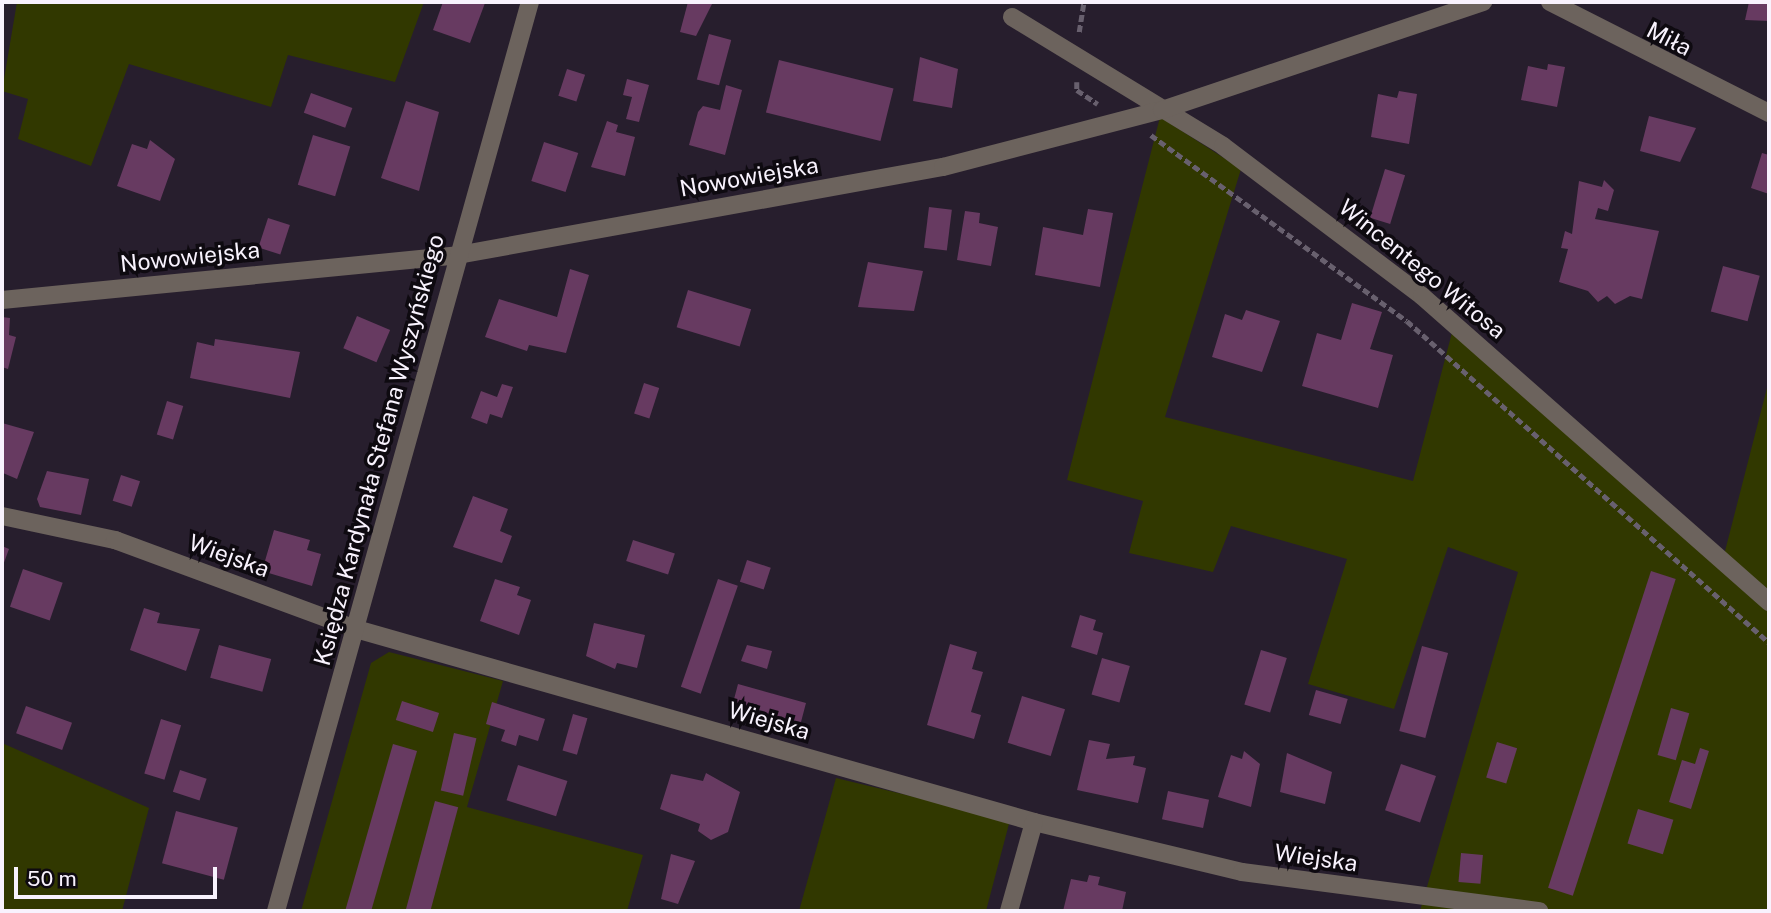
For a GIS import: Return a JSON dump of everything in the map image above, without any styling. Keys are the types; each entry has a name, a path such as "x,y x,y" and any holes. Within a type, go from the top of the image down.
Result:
{"street":[{"name":"Księdza Kardynała Stefana Wyszyńskiego","path":"276,911 530,2"},
{"name":"Nowowiejska","path":"2,300 458,255 943,167 1162,110 1483,2"},
{"name":"Miła","path":"1550,2 1769,113"},
{"name":"Wincentego Witosa","path":"1012,18 1273,181 1422,296 1769,602"},
{"name":"Wiejska","path":"2,516 115,540 356,629 1034,822 1242,872 1539,911"},
{"path":"1009,911 1034,822"}],"path":[{"path":"1125,119 1407,321 1769,642"}],"green space":[{"path":"17,2 424,2 395,82 288,55 271,107 129,64 91,166 18,139 28,99 2,91"},
{"path":"1160,117 1241,169 1165,417 1413,481 1455,321 1724,555 1769,380 1769,911 1420,911 1518,572 1448,547 1394,709 1308,684 1347,559 1231,526 1213,572 1129,553 1143,501 1067,480"},
{"path":"389,652 503,681 467,807 643,855 627,911 301,911 371,663"},
{"path":"2,743 149,808 122,911 2,911"},
{"path":"836,778 1010,820 986,911 799,911"}],"building":[{"path":"443,2 485,3 470,43 433,30"},
{"path":"688,2 713,2 696,36 680,32"},
{"path":"1749,2 1769,2 1769,21 1745,20"},
{"path":"709,34 731,40 719,85 697,79"},
{"path":"920,57 958,69 952,108 913,101"},
{"path":"779,60 893,89 880,141 766,112"},
{"path":"1548,64 1565,67 1557,107 1521,100 1528,66 1547,70"},
{"path":"567,69 585,75 576,102 558,96"},
{"path":"627,79 649,85 639,122 626,119 632,97 623,95"},
{"path":"726,85 742,90 725,155 689,145 698,112 703,106 720,110"},
{"path":"1399,91 1417,94 1409,144 1371,137 1378,94 1397,98"},
{"path":"311,93 352,108 345,128 304,113"},
{"path":"406,101 439,112 419,191 381,178"},
{"path":"1649,116 1696,128 1680,162 1640,151"},
{"path":"607,121 618,125 616,132 635,137 625,176 591,167"},
{"path":"313,135 350,146 335,196 298,185"},
{"path":"150,140 175,159 160,201 117,186 132,144 147,149"},
{"path":"544,142 578,153 566,192 531,181"},
{"path":"1762,153 1769,155 1769,194 1751,188"},
{"path":"1385,169 1405,175 1390,224 1370,218"},
{"path":"1604,180 1614,190 1608,211 1598,208 1595,219 1659,231 1642,299 1630,296 1615,304 1607,296 1598,302 1588,291 1559,282 1568,249 1561,248 1565,231 1572,234 1579,181 1602,187"},
{"path":"929,207 952,210 947,250 924,248"},
{"path":"1088,209 1113,213 1100,287 1035,275 1043,227 1083,235"},
{"path":"965,211 980,213 979,223 998,227 991,266 957,260"},
{"path":"268,218 290,225 280,255 258,247"},
{"path":"868,262 923,271 914,311 858,307"},
{"path":"1723,266 1760,276 1748,321 1711,311"},
{"path":"570,269 589,275 566,353 529,345 527,351 485,337 499,299 557,317"},
{"path":"688,290 751,309 740,347 677,327"},
{"path":"1352,303 1382,312 1370,349 1393,355 1378,408 1302,386 1317,333 1341,340"},
{"path":"1246,310 1280,321 1262,372 1212,357 1225,314 1242,320"},
{"path":"357,316 390,330 376,362 343,348"},
{"path":"2,317 10,318 9,335 16,337 8,369 2,367"},
{"path":"215,339 300,352 290,398 190,378 197,342 214,346"},
{"path":"644,383 659,388 649,418 634,413"},
{"path":"502,384 513,387 502,418 490,414 487,424 471,418 481,391 497,397"},
{"path":"167,401 183,406 173,439 157,434"},
{"path":"2,423 34,432 17,479 3,473"},
{"path":"47,471 89,479 81,515 40,507 37,499"},
{"path":"121,475 140,481 132,507 113,501"},
{"path":"473,496 508,509 500,531 512,536 502,563 453,547"},
{"path":"274,530 310,540 307,550 321,554 312,586 262,571"},
{"path":"633,540 675,554 668,575 626,561"},
{"path":"2,546 9,549 2,568"},
{"path":"747,560 771,568 764,590 740,582"},
{"path":"23,569 63,583 50,620 10,607"},
{"path":"1651,571 1676,579 1573,896 1548,888"},
{"path":"495,579 520,587 517,595 531,600 519,635 480,621"},
{"path":"718,579 738,586 701,694 681,687"},
{"path":"144,608 160,613 157,623 200,629 186,671 130,650"},
{"path":"1080,615 1096,620 1093,630 1103,633 1097,655 1071,647"},
{"path":"594,623 645,635 637,668 617,663 615,669 586,656"},
{"path":"950,644 977,652 972,669 983,672 971,712 981,715 974,739 927,725"},
{"path":"219,645 271,659 262,692 210,678"},
{"path":"747,645 772,651 767,669 741,661"},
{"path":"1422,646 1448,653 1425,738 1399,731"},
{"path":"1261,650 1287,658 1270,712 1244,705"},
{"path":"1102,658 1130,666 1119,703 1092,695"},
{"path":"738,684 806,703 801,722 762,716 763,711 733,703"},
{"path":"1316,690 1348,699 1341,724 1309,715"},
{"path":"1022,696 1065,709 1051,756 1008,743"},
{"path":"402,701 439,713 433,732 396,720"},
{"path":"492,702 545,719 538,741 519,735 516,746 501,741 505,730 486,724"},
{"path":"26,706 72,723 62,750 16,733"},
{"path":"1671,708 1689,713 1676,760 1657,755"},
{"path":"573,714 587,718 577,755 563,751"},
{"path":"161,719 181,725 164,780 144,774"},
{"path":"454,733 476,738 463,796 441,790"},
{"path":"1089,740 1110,744 1106,759 1135,756 1133,765 1146,768 1138,803 1077,790"},
{"path":"1497,742 1517,748 1506,784 1486,777"},
{"path":"393,744 417,751 371,911 345,911"},
{"path":"1700,748 1709,751 1691,809 1669,802 1682,760 1695,764"},
{"path":"1244,751 1260,764 1251,807 1218,797 1231,755 1242,759"},
{"path":"1287,753 1332,772 1325,804 1280,792"},
{"path":"1401,764 1436,776 1420,822 1385,810"},
{"path":"518,765 567,781 556,816 507,800"},
{"path":"180,770 207,779 200,801 173,792"},
{"path":"706,773 740,792 728,832 711,840 698,831 700,824 660,809 671,774 703,781"},
{"path":"1168,791 1209,800 1203,828 1162,819"},
{"path":"435,801 458,807 430,911 406,911"},
{"path":"1638,809 1673,820 1663,854 1627,843"},
{"path":"176,811 238,828 224,880 162,863"},
{"path":"1461,853 1483,855 1480,884 1458,882"},
{"path":"671,854 695,861 678,904 661,899"},
{"path":"1089,875 1100,877 1098,885 1126,892 1122,911 1063,911 1071,879 1087,882"}]}
